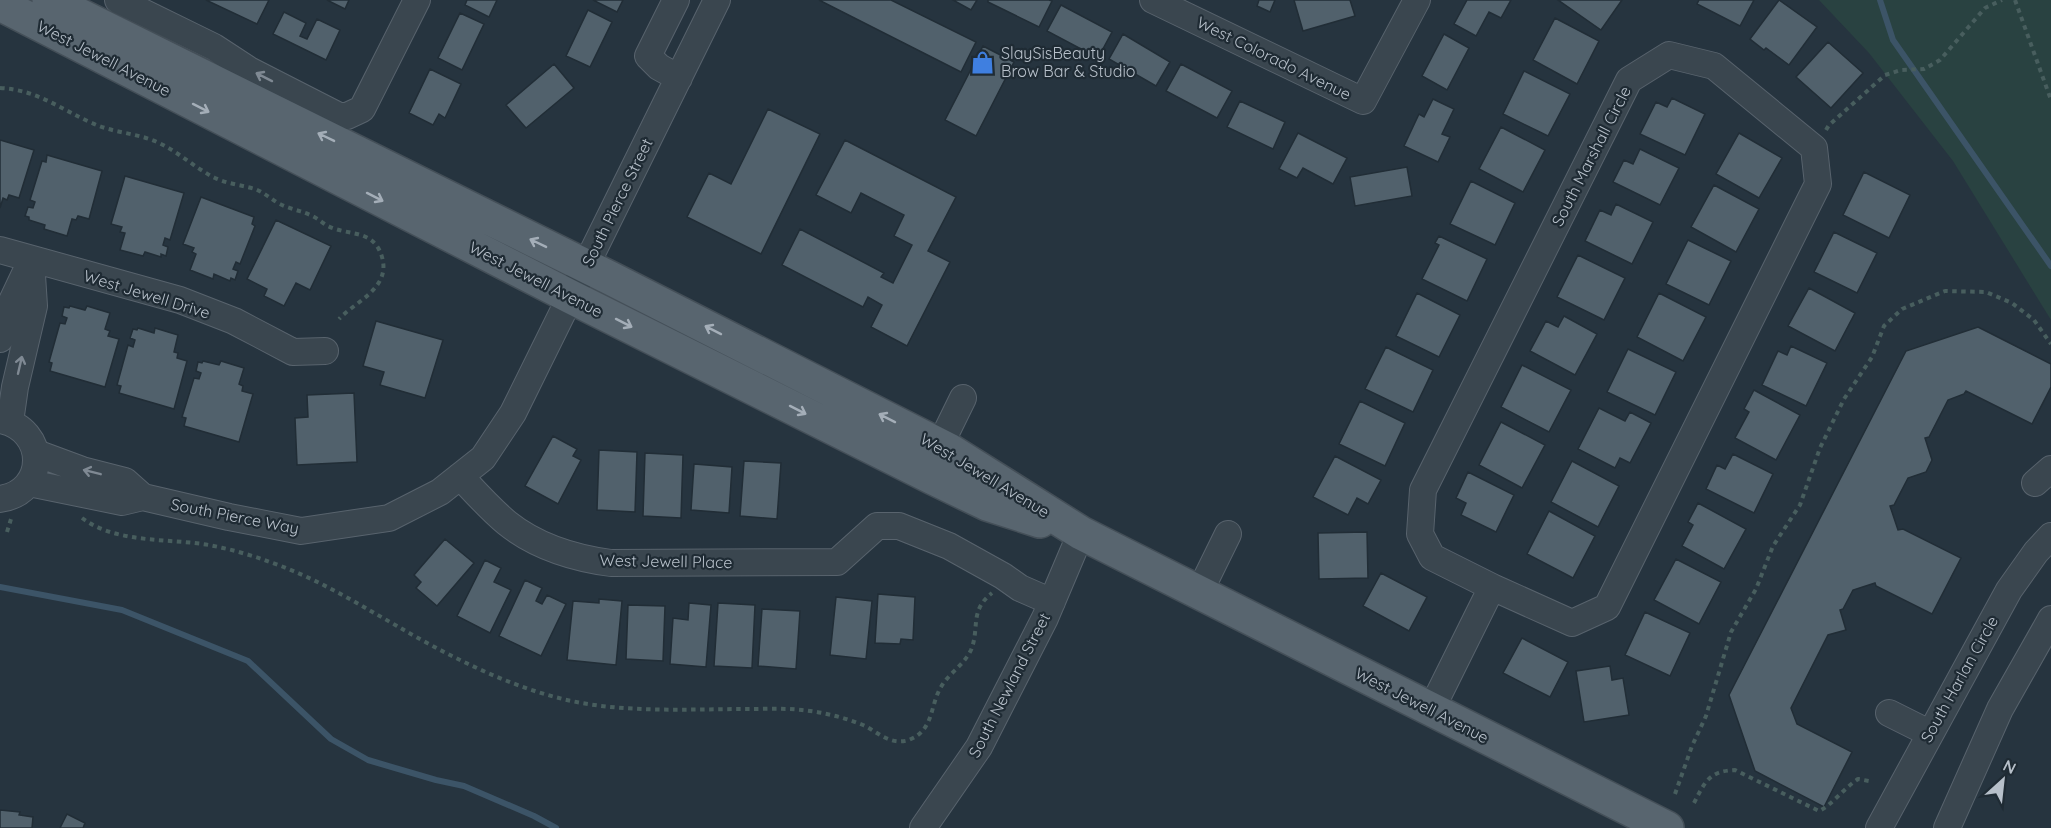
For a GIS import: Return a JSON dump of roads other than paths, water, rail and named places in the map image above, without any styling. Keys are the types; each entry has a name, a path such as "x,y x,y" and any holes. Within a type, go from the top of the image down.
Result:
{"main road":[{"name":"West Jewell Avenue","path":"50,0 138,17 585,266 939,445 1081,533 1667,828"},
{"name":"West Jewell Avenue","path":"0,4 571,297 987,504 1081,533"}],"street":[{"name":"West Jewell Avenue","path":"118,0 138,17 214,47 249,70 339,116 354,114 362,109 417,0"},
{"path":"676,0 648,56 659,67 679,78"},
{"name":"South Pierce Street","path":"460,476 483,458 513,413 717,0"},
{"name":"West Colorado Avenue","path":"1153,0 1363,101 1417,0"},
{"name":"South Marshall Circle","path":"1669,55 1714,66 1814,148 1818,184 1607,607 1572,623 1492,587 1432,556 1420,534 1423,490 1629,80 1669,55"},
{"name":"West Jewell Drive","path":"0,250 180,300 234,321 293,352 325,351"},
{"path":"0,339 12,301 31,260"},
{"path":"2,503 29,483 36,464 33,443 27,434 5,421 34,306 31,260"},
{"path":"939,445 963,398"},
{"name":"South Pierce Way","path":"36,453 82,470 125,481 143,497"},
{"name":"South Pierce Way","path":"29,483 122,502 143,497 301,531 389,518 440,492 460,476"},
{"name":"West Jewell Place","path":"460,476 508,523 547,546 580,559 611,563 837,562 877,526 899,526 949,546 1020,588 1052,602"},
{"name":"South Newland Street","path":"923,828 979,747 1052,602 1081,533"},
{"path":"1199,593 1228,534"},
{"name":"South Harlan Circle","path":"1879,828 2008,590 2051,536"},
{"path":"1431,710 1492,587"},
{"path":"1947,828 2000,709 2051,619"},
{"path":"1889,713 1929,733"}],"waterway":[{"path":"1880,0 1893,40 2051,266"},
{"path":"0,587 122,610 248,661 331,739 368,760 464,786 556,828"}],"place":[{"name":"SlaySisBeauty Brow Bar & Studio","path":"983,62"}]}
